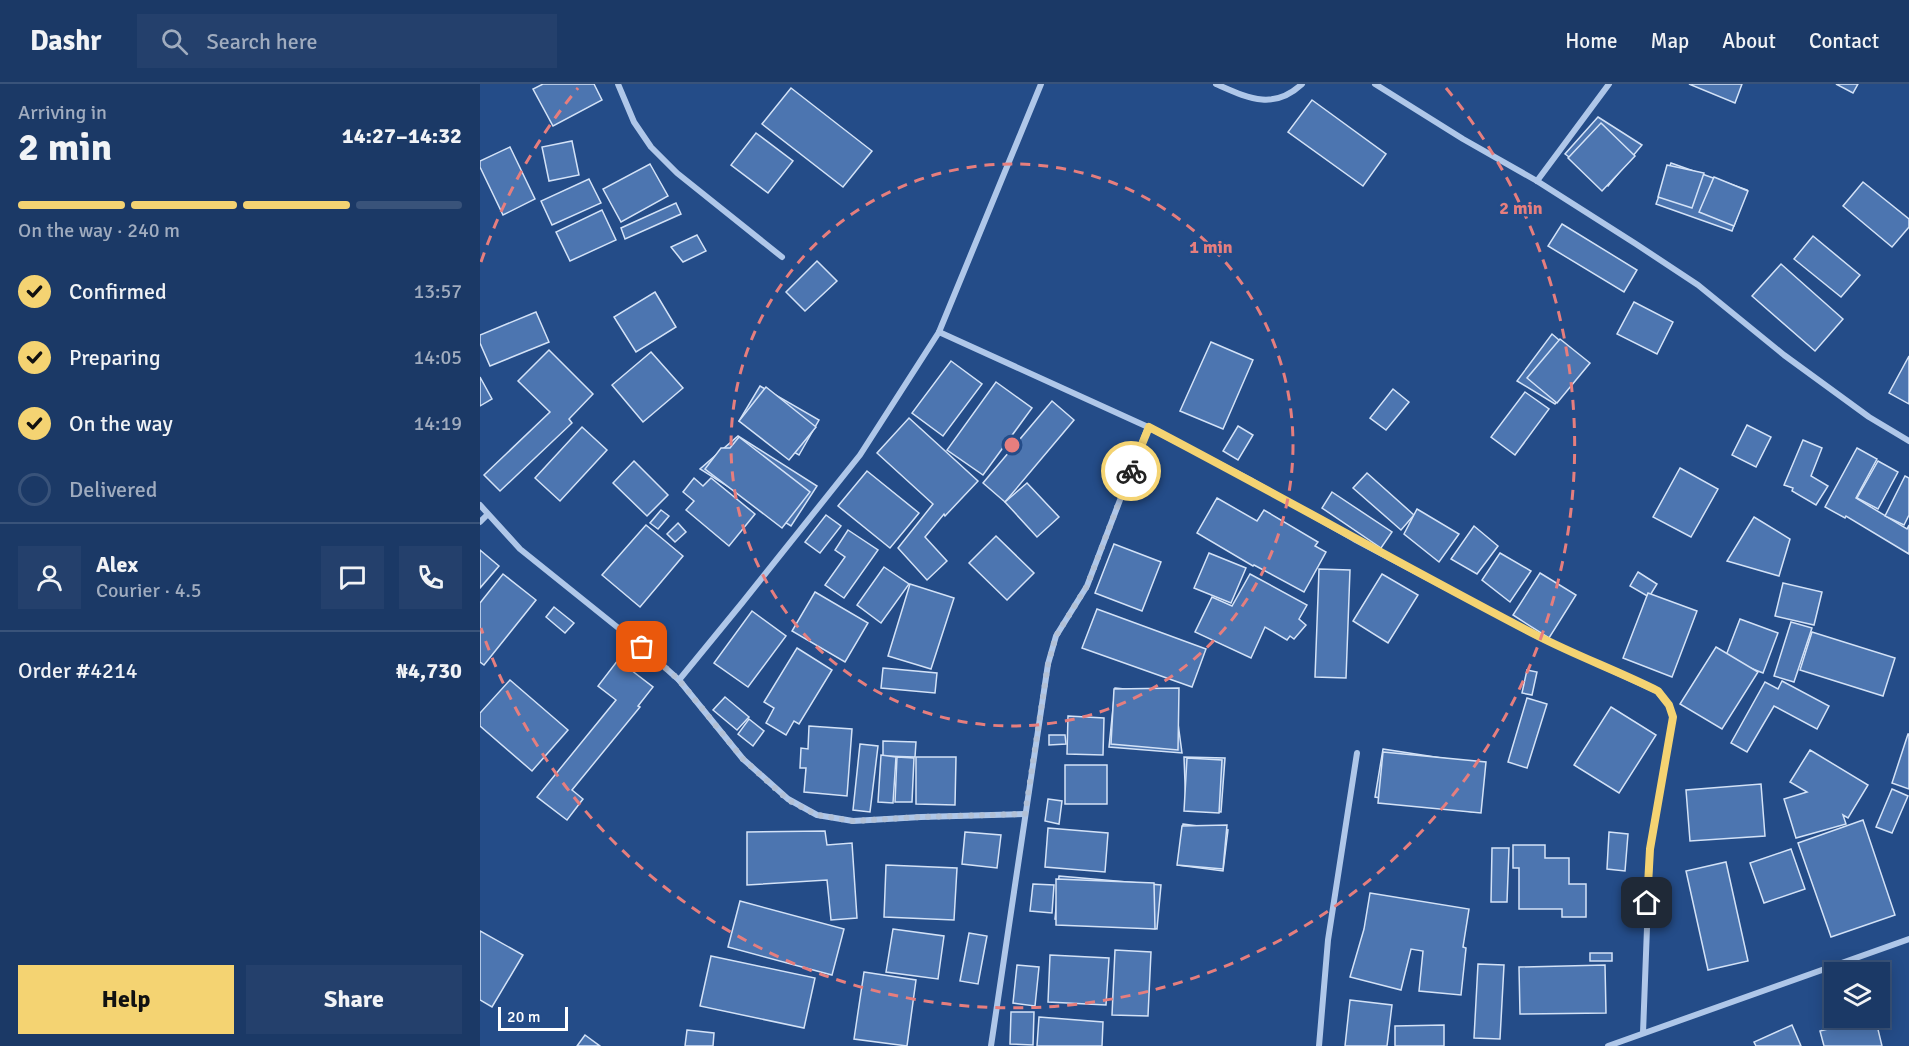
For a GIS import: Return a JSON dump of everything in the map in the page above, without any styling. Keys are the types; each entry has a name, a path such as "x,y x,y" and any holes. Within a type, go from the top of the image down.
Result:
{"street":[{"path":"618,84 634,122 651,147 677,173 782,257"},
{"path":"679,680 860,454 939,333 1041,84"},
{"path":"1216,84 1245,97 1272,101 1291,94 1302,84"},
{"path":"1375,84 1463,139 1537,181 1698,285 1784,355 1869,417 1909,441"},
{"path":"1537,181 1609,84"},
{"path":"939,333 1149,427 1252,481 1354,539 1539,636 1658,691 1669,705 1673,717 1650,849 1643,1033"},
{"path":"992,1046 1048,664 1056,636 1087,586 1149,427"},
{"path":"480,505 520,549 642,647 679,680 743,759 788,800 817,815 853,821 1025,814"},
{"path":"480,522 487,515"},
{"path":"1319,1046 1328,940 1357,753"},
{"path":"1608,1046 1909,939"}],"building":[{"path":"543,84 594,84 602,100 553,126 533,89"},
{"path":"1689,84 1742,84 1735,103"},
{"path":"1836,84 1858,84 1853,93"},
{"path":"791,88 872,151 843,187 762,124"},
{"path":"1312,100 1386,154 1363,186 1288,132"},
{"path":"1598,117 1642,145 1608,186 1565,154"},
{"path":"1601,123 1635,156 1602,191 1568,158"},
{"path":"756,133 793,161 768,193 731,165"},
{"path":"572,141 579,175 549,181 542,147"},
{"path":"510,147 535,199 503,215 480,167 480,161"},
{"path":"1671,163 1747,190 1732,231 1656,204"},
{"path":"650,164 668,196 621,222 603,189"},
{"path":"1667,165 1704,173 1692,208 1658,197"},
{"path":"1714,177 1748,191 1734,226 1699,212"},
{"path":"589,179 601,203 552,225 541,201"},
{"path":"1863,182 1909,219 1909,227 1892,247 1843,206"},
{"path":"676,203 681,214 625,239 621,228"},
{"path":"602,210 616,240 570,261 556,232"},
{"path":"1562,224 1637,270 1624,292 1548,246"},
{"path":"697,235 706,251 683,262 671,247"},
{"path":"1813,236 1860,275 1841,297 1794,259"},
{"path":"817,261 837,281 805,311 786,292"},
{"path":"1781,264 1843,319 1815,351 1752,296"},
{"path":"655,292 676,327 636,352 614,317"},
{"path":"1634,302 1673,322 1657,354 1617,334"},
{"path":"536,312 549,342 490,366 480,343 480,335"},
{"path":"1552,334 1586,363 1555,404 1517,381"},
{"path":"1560,339 1590,363 1557,403 1527,378"},
{"path":"1211,342 1253,360 1223,429 1180,411"},
{"path":"549,350 593,394 569,419 572,423 500,491 484,475 550,412 518,381"},
{"path":"651,352 683,388 643,422 612,385"},
{"path":"1909,356 1909,404 1889,393"},
{"path":"951,361 982,384 943,436 912,413"},
{"path":"480,377 492,399 480,406"},
{"path":"996,382 1032,408 983,475 947,450"},
{"path":"760,386 819,420 799,455 739,421"},
{"path":"766,387 816,427 789,460 739,421"},
{"path":"1393,389 1409,402 1386,430 1370,418"},
{"path":"1525,392 1549,409 1515,455 1491,437"},
{"path":"1052,401 1074,420 1005,502 983,483"},
{"path":"909,418 978,481 945,516 944,514 925,537 947,561 927,580 898,548 933,504 877,453"},
{"path":"1747,425 1771,437 1756,467 1732,455"},
{"path":"1238,426 1253,435 1238,460 1223,451"},
{"path":"582,427 607,450 560,501 535,478"},
{"path":"738,436 817,486 791,526 700,469"},
{"path":"739,437 810,492 782,528 705,469 721,448 730,448"},
{"path":"1803,440 1822,448 1811,476 1828,486 1816,505 1792,491 1793,488 1784,485"},
{"path":"1857,448 1877,459 1856,498 1907,529 1909,525 1909,554 1846,516 1845,518 1825,507"},
{"path":"634,461 668,495 647,516 613,483"},
{"path":"1878,461 1898,472 1878,509 1857,498"},
{"path":"1680,468 1718,489 1691,537 1653,517"},
{"path":"867,471 919,513 890,548 838,506"},
{"path":"1367,473 1414,515 1401,530 1353,488"},
{"path":"1905,476 1909,478 1909,515 1904,525 1885,516"},
{"path":"694,478 703,486 711,478 755,514 729,546 686,510 694,501 683,492"},
{"path":"1027,483 1059,517 1037,537 1005,502"},
{"path":"1332,492 1392,532 1381,548 1322,508"},
{"path":"1217,498 1257,521 1264,510 1318,542 1315,546 1326,552 1304,592 1253,566 1197,533"},
{"path":"1417,509 1459,534 1439,562 1404,534"},
{"path":"661,510 669,516 658,529 650,523"},
{"path":"826,515 841,526 820,553 805,542"},
{"path":"1754,517 1790,539 1779,576 1727,561"},
{"path":"678,523 686,532 675,542 667,534"},
{"path":"646,525 683,556 640,607 602,575"},
{"path":"1474,526 1498,546 1477,574 1451,559"},
{"path":"848,530 878,550 844,598 825,585 845,557 835,550"},
{"path":"996,536 1034,573 1007,600 969,563"},
{"path":"1114,544 1161,562 1142,611 1095,593"},
{"path":"480,550 499,566 480,588"},
{"path":"1209,553 1246,568 1231,603 1194,588"},
{"path":"1500,553 1531,571 1510,602 1482,580"},
{"path":"884,567 909,584 881,623 857,605"},
{"path":"1319,569 1350,570 1346,678 1315,677"},
{"path":"1638,572 1657,584 1649,597 1630,586"},
{"path":"1540,573 1576,595 1549,638 1513,615"},
{"path":"503,574 536,600 484,665 480,662 480,603"},
{"path":"1250,574 1307,605 1299,619 1306,625 1294,639 1290,636 1287,640 1265,627 1251,658 1195,632 1212,597 1232,606"},
{"path":"1382,574 1418,595 1388,643 1353,621"},
{"path":"1783,583 1822,592 1814,625 1775,616"},
{"path":"910,584 954,598 931,669 888,656"},
{"path":"815,592 868,623 845,662 792,631"},
{"path":"1648,593 1697,611 1672,677 1623,658"},
{"path":"554,607 574,623 565,633 546,617"},
{"path":"1097,609 1206,649 1192,687 1082,648"},
{"path":"752,611 786,636 748,687 714,663"},
{"path":"1740,619 1778,633 1763,673 1725,658"},
{"path":"1791,622 1812,628 1794,682 1774,676"},
{"path":"1812,632 1895,658 1883,696 1800,670"},
{"path":"1716,647 1758,672 1722,729 1680,704"},
{"path":"797,648 832,670 799,724 794,721 786,735 766,723 774,708 764,702"},
{"path":"618,660 653,687 638,706 640,707 572,790 583,799 567,820 537,797 616,700 598,686"},
{"path":"883,668 937,673 935,693 881,688"},
{"path":"1527,670 1537,672 1532,695 1522,693"},
{"path":"510,680 568,730 532,771 480,726 480,713"},
{"path":"1782,681 1829,706 1817,729 1774,706 1747,752 1731,743 1765,682 1778,689"},
{"path":"1115,688 1174,694 1182,753 1109,747"},
{"path":"1179,688 1178,750 1111,744 1114,689"},
{"path":"725,697 749,717 737,730 713,710"},
{"path":"1527,698 1547,704 1527,768 1508,762"},
{"path":"1611,707 1656,735 1619,793 1574,765"},
{"path":"1068,716 1104,718 1103,755 1067,754"},
{"path":"749,719 764,731 753,746 738,734"},
{"path":"809,726 852,729 847,796 804,792 806,768 800,768 801,748 808,749"},
{"path":"1909,734 1909,789 1892,783"},
{"path":"1049,735 1065,735 1066,744 1049,745"},
{"path":"883,741 916,742 915,757 883,756"},
{"path":"860,744 878,746 870,812 853,810"},
{"path":"1383,749 1480,764 1472,812 1375,797"},
{"path":"1810,750 1868,785 1848,818 1843,815 1846,824 1796,838 1784,799 1807,792 1790,782"},
{"path":"1383,752 1486,762 1481,813 1378,803"},
{"path":"881,755 896,757 893,803 878,802"},
{"path":"897,757 914,758 912,802 895,802"},
{"path":"916,757 956,757 955,805 916,804"},
{"path":"1184,757 1225,758 1221,812 1186,809"},
{"path":"1187,758 1222,760 1219,813 1184,811"},
{"path":"1065,765 1107,765 1107,804 1065,804"},
{"path":"1761,784 1765,836 1690,841 1686,790"},
{"path":"1892,789 1908,796 1892,833 1876,827"},
{"path":"1048,799 1062,801 1059,824 1045,821"},
{"path":"1863,820 1895,915 1831,937 1798,843"},
{"path":"1183,824 1228,830 1223,871 1178,865"},
{"path":"1227,825 1223,869 1177,865 1182,826"},
{"path":"1048,828 1108,833 1105,872 1045,867"},
{"path":"825,831 827,845 852,843 857,918 831,920 827,880 747,885 747,832"},
{"path":"965,832 1001,835 997,868 962,864"},
{"path":"1609,832 1628,834 1625,871 1607,869"},
{"path":"1513,845 1545,845 1545,858 1569,858 1569,884 1586,884 1586,917 1562,917 1562,909 1519,909 1519,868 1513,868"},
{"path":"1492,848 1509,848 1507,902 1491,902"},
{"path":"1791,849 1805,889 1764,903 1750,863"},
{"path":"1726,862 1748,961 1708,970 1686,871"},
{"path":"886,865 957,868 954,920 884,917"},
{"path":"1059,876 1161,885 1157,929 1055,919"},
{"path":"1056,879 1154,883 1155,929 1056,925"},
{"path":"1033,884 1054,885 1052,913 1030,911"},
{"path":"1370,893 1469,909 1463,947 1466,948 1461,995 1419,991 1423,951 1411,949 1401,990 1350,977 1364,929"},
{"path":"740,901 844,929 832,975 728,947"},
{"path":"893,929 944,936 938,979 886,972"},
{"path":"480,931 523,955 492,1007 480,1000"},
{"path":"969,933 987,936 978,984 960,981"},
{"path":"1115,950 1151,952 1148,1016 1112,1015"},
{"path":"1590,953 1612,953 1612,961 1590,961"},
{"path":"1050,955 1109,958 1106,1005 1048,1002"},
{"path":"711,956 815,978 804,1028 700,1006"},
{"path":"1478,964 1504,965 1500,1039 1474,1038"},
{"path":"1017,965 1039,967 1035,1006 1013,1003"},
{"path":"1605,965 1606,1013 1520,1014 1519,967"},
{"path":"864,972 916,980 907,1046 854,1039"},
{"path":"1350,1000 1392,1005 1387,1046 1345,1046"},
{"path":"1011,1012 1034,1012 1033,1045 1010,1044"},
{"path":"1039,1017 1103,1022 1102,1046 1037,1046"},
{"path":"1444,1025 1444,1046 1395,1046 1395,1026"},
{"path":"1792,1025 1801,1046 1756,1046 1754,1042"},
{"path":"1832,1028 1878,1028 1882,1046 1824,1046 1820,1031"},
{"path":"687,1030 714,1033 713,1046 685,1046"},
{"path":"585,1035 600,1046 577,1046"}],"way so far":[{"path":"642,647 679,680 743,759 788,800 817,815 853,821 1025,814 1048,664 1056,636 1087,586 1131,471"}],"route":[{"path":"1131,471 1149,427 1252,481 1354,539 1564,649 1627,675 1658,691 1669,705 1673,717 1650,849 1647,903"}]}
